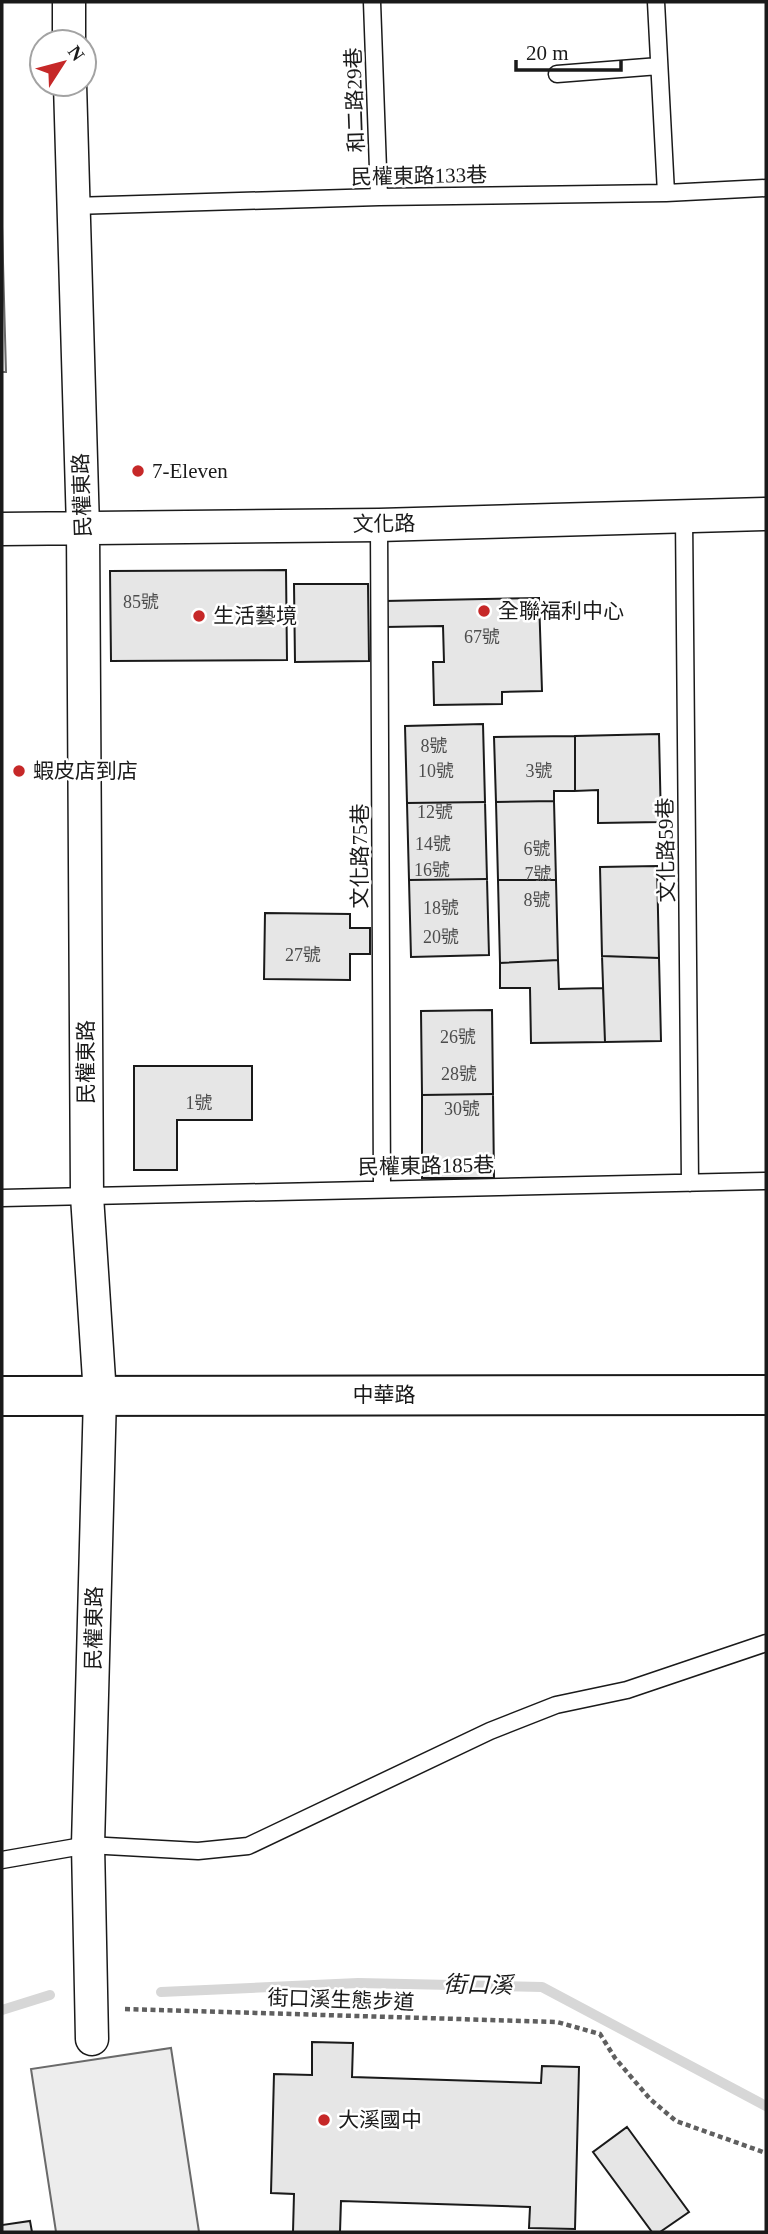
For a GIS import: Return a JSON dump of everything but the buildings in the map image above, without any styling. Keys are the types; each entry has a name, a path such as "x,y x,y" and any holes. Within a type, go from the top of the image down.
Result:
{"street":[{"path":"69,2 69,28"},
{"name":"民權東路","path":"70,98 83,528 87,1196 100,1395 88,1845 92,2039"},
{"name":"文化路","path":"2,529 379,524 766,514"},
{"name":"中華路","path":"2,1396 766,1395"}],"lane":[{"name":"和二路29巷","path":"372,2 379,197"},
{"path":"656,2 666,193"},
{"path":"557,74 659,66"},
{"name":"民權東路133巷","path":"73,206 379,197 666,193 766,188"},
{"name":"文化路59巷","path":"684,517 690,1182"},
{"name":"文化路75巷","path":"379,524 382,1188"},
{"name":"民權東路185巷","path":"2,1198 766,1181"},
{"path":"2,1860 88,1845 198,1851 248,1846 490,1731 556,1705 627,1690 766,1643"}],"path":[{"name":"街口溪生態步道","path":"119,2009 557,2022 600,2034 615,2058 650,2099 676,2121 766,2153"}],"shaded area":[{"path":"2,226 6,372 2,372"},
{"path":"171,2048 199,2232 56,2232 31,2069"}],"waterway":[{"name":"街口溪","path":"161,1992 358,1983 542,1987 766,2106"},
{"name":"街口溪","path":"2,2010 50,1995"}],"place":[{"name":"7-Eleven","path":"138,471"},
{"name":"全聯福利中心","path":"484,611"},
{"name":"生活藝境","path":"199,616"},
{"name":"蝦皮店到店","path":"19,771"},
{"name":"大溪國中","path":"324,2120"}]}
